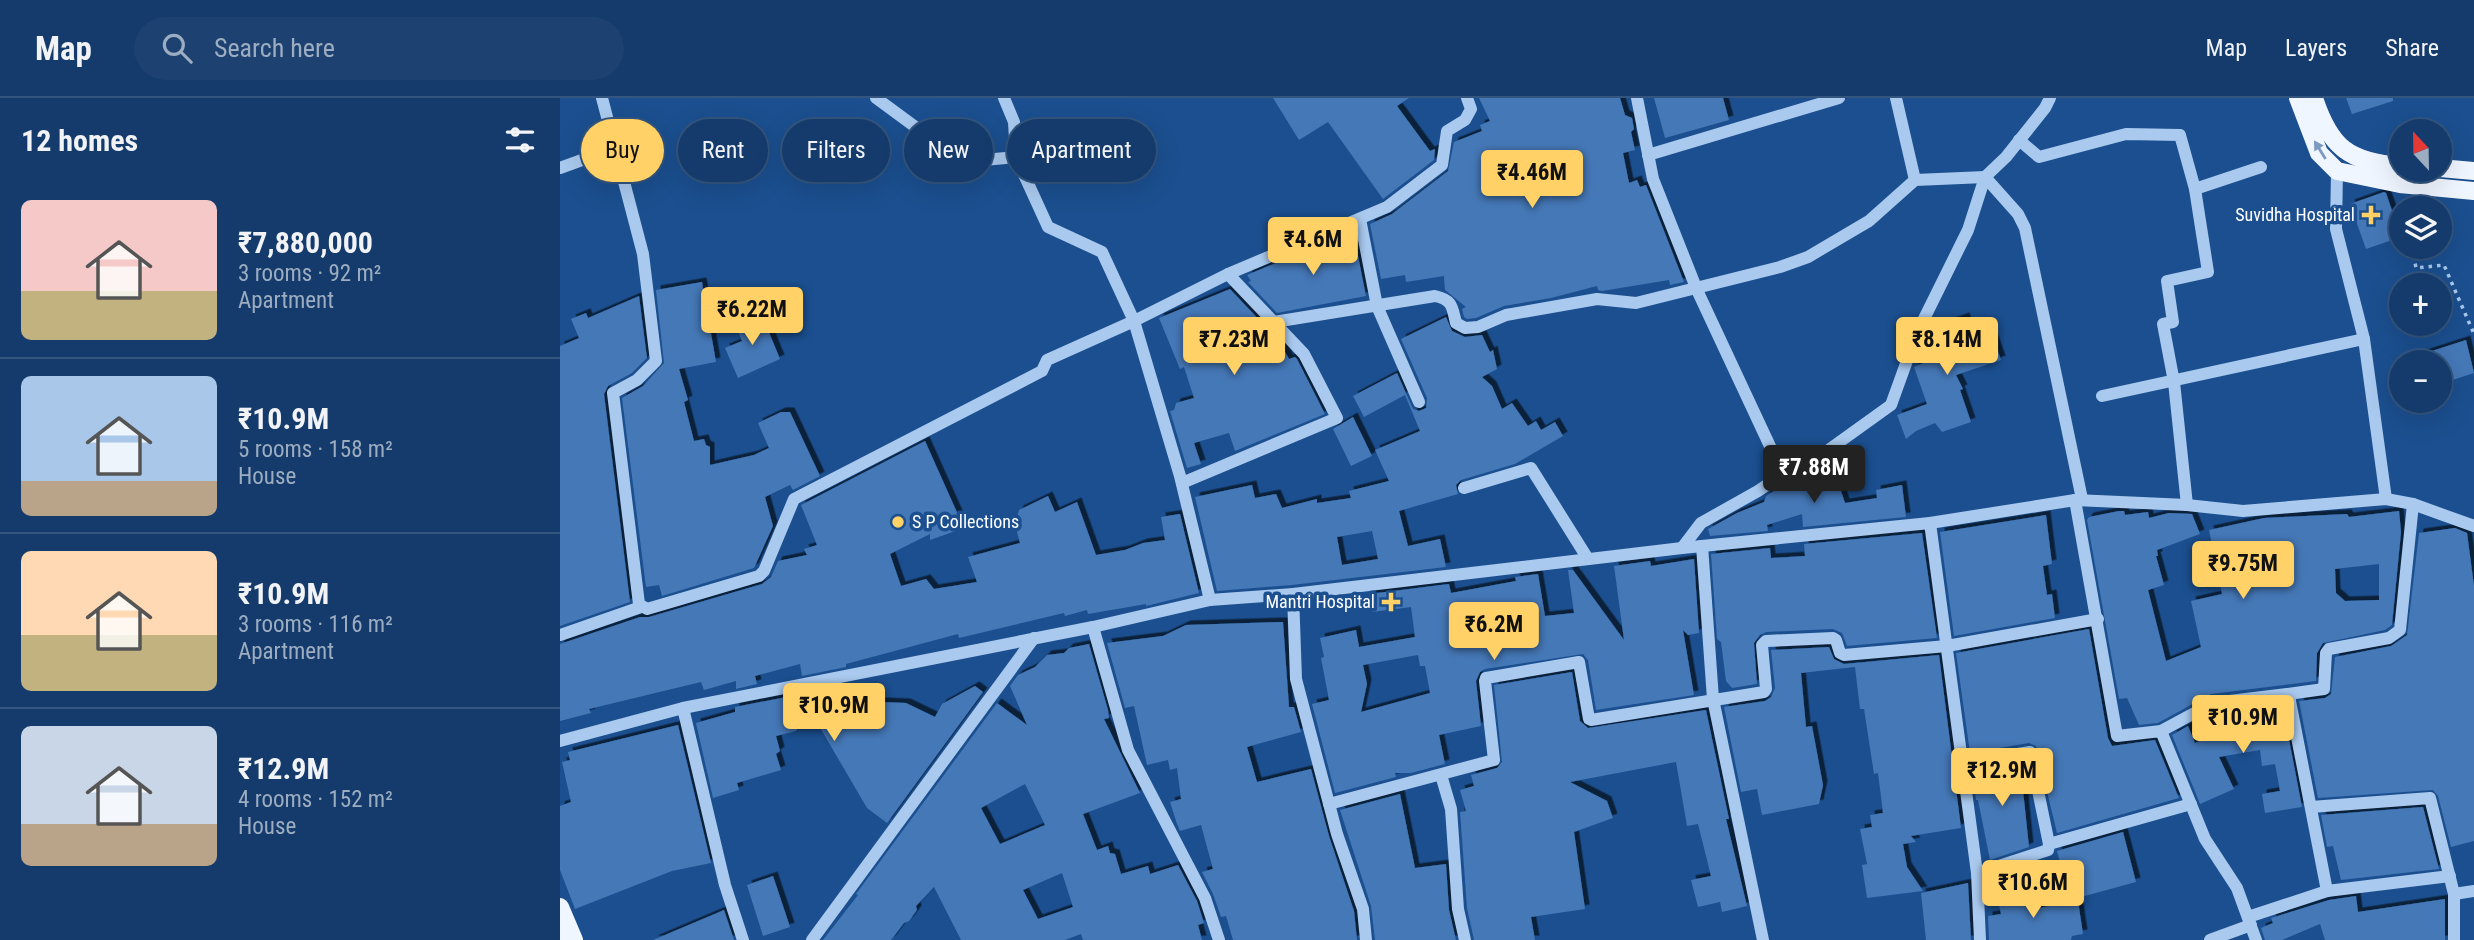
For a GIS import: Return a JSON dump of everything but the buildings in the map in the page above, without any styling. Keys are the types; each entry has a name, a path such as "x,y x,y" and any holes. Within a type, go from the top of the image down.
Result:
{"main road":[{"path":"2299,100 2340,148 2355,156 2389,163"},
{"path":"2299,100 2319,153 2337,171 2400,184 2474,191"},
{"path":"2452,169 2474,172"},
{"path":"560,907 574,940"}],"street":[{"path":"603,98 608,119"},
{"path":"876,98 962,162 1007,158"},
{"path":"1003,98 1013,119"},
{"path":"560,635 641,607 648,609 759,576 764,571 794,499 1042,371 1047,360 1135,321 1228,274 1393,204 1442,165 1442,150 1447,131 1465,120 1471,110 1467,98"},
{"path":"1637,98 1653,179 1696,290 1783,474"},
{"path":"1648,155 1794,105 1839,98"},
{"path":"1896,98 1914,180"},
{"path":"1682,548 1701,523 1783,474 1820,456 1891,405 1917,333 1968,230 1985,177 2019,140 2050,98"},
{"path":"2019,140 2039,157 2126,134 2180,135 2195,189 2208,272 2167,281 2174,322 2163,324 2174,382 2187,505"},
{"path":"560,168 581,160"},
{"path":"2195,189 2261,167"},
{"path":"2337,171 2336,229 2364,339 2386,499"},
{"path":"1274,322 1435,296 1446,298 1452,307 1456,323 1465,327 1478,327 1506,315 1597,299 1636,303 1696,290 1808,257 1869,221 1914,180 1985,177"},
{"path":"1985,177 2018,214 2025,228 2079,500 2117,736 2161,731 2213,703 2324,689 2326,653 2329,649 2389,638 2400,630 2413,504"},
{"path":"624,182 643,254 656,361 638,380 613,393 641,607"},
{"path":"1027,182 1048,227 1102,252 1135,321 1182,483 1210,600"},
{"path":"1360,219 1377,306 1419,402"},
{"path":"1182,483 1337,418 1304,354 1228,274"},
{"path":"2102,396 2364,339"},
{"path":"1464,488 1531,468 1588,559"},
{"path":"560,741 683,708 1210,600 1293,594 1682,548 1930,523 2079,500 2187,505 2243,511 2386,499 2413,504 2474,526"},
{"path":"1930,523 1977,873 1980,940"},
{"path":"1702,547 1713,699 1762,940"},
{"path":"1293,594 1296,679 1337,834 1363,909 1366,940"},
{"path":"1329,804 1495,758 1486,678 1580,662 1591,720 1766,691 1762,645 1764,642 1833,638 1840,653 1844,655 1947,646 2098,620"},
{"path":"1093,626 1128,750 1205,898 1219,940"},
{"path":"812,940 1034,638"},
{"path":"2288,694 2327,891"},
{"path":"683,708 725,885 743,940"},
{"path":"2161,731 2205,839 2237,888 2256,940"},
{"path":"1961,763 2030,752 2049,844 2048,850 1977,873"},
{"path":"1441,775 1451,809 1458,909 1465,940"},
{"path":"2311,807 2430,798 2454,894 2454,940"},
{"path":"2049,844 2190,804"},
{"path":"2210,940 2327,891 2450,876"},
{"path":"2454,894 2474,891"}],"path":[{"path":"2414,259 2416,268 2444,265 2474,334"}],"place":[{"name":"Suvidha Hospital","path":"2371,215"},
{"name":"S P Collections","path":"898,522"},
{"name":"Mantri Hospital","path":"1391,602"}]}
